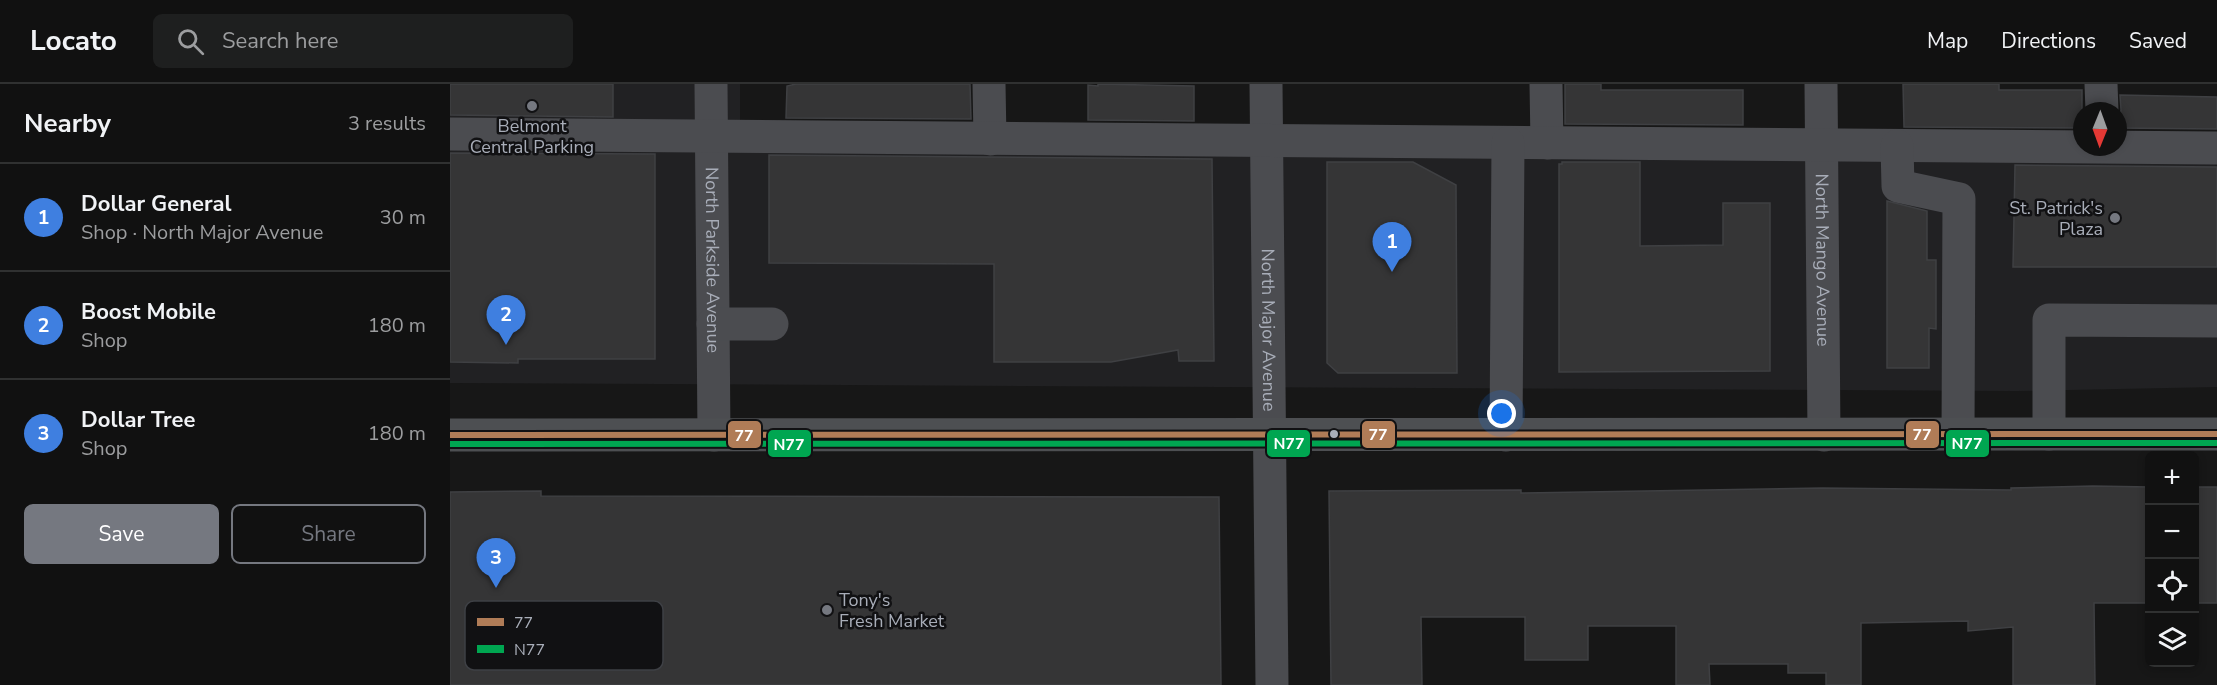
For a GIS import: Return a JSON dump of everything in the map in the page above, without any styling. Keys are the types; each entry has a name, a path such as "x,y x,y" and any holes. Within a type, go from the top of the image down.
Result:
{"main road":[{"path":"450,435 2217,434"}],"street":[{"name":"North Parkside Avenue","path":"711,84 714,435"},
{"path":"989,84 990,139"},
{"name":"North Major Avenue","path":"1266,84 1272,685"},
{"path":"1546,84 1547,143"},
{"name":"North Mango Avenue","path":"1821,84 1824,435"},
{"path":"2102,84 2102,102"},
{"path":"450,134 2073,147"},
{"path":"1506,435 1508,143"},
{"path":"1897,146 1898,186 1959,199 1958,435"},
{"path":"2127,147 2217,148"},
{"path":"2049,434 2049,320 2217,321"},
{"path":"713,324 772,324"}],"shaded area":[{"path":"450,84 740,84 740,137 2073,151 2073,156 2127,156 2127,151 2217,152 2217,387 2017,391 450,383"}],"building":[{"name":"Belmont Central Parking","path":"450,84 613,84 613,117 450,115"},
{"path":"796,84 970,84 971,119 786,118 787,86"},
{"path":"1098,84 1194,86 1194,121 1088,120 1088,85 1098,86"},
{"path":"1565,84 1601,84 1601,90 1743,90 1743,125 1565,124"},
{"path":"1903,84 1999,84 1999,90 2082,90 2082,102 2073,102 2073,128 1904,127"},
{"path":"2120,95 2217,97 2217,129 2127,128 2127,102 2120,102"},
{"path":"450,153 655,154 655,359 518,359 518,363 450,362"},
{"path":"769,155 1212,159 1214,361 1179,361 1178,350 1111,362 994,362 994,264 769,263"},
{"path":"1327,162 1413,162 1456,185 1457,373 1338,373 1327,363"},
{"path":"1562,162 1640,162 1640,246 1723,245 1723,203 1770,203 1770,371 1559,372 1559,164"},
{"name":"St. Patrick's Plaza","path":"2015,165 2217,167 2217,267 2013,267"},
{"path":"1887,201 1927,211 1927,260 1936,260 1936,329 1929,328 1929,368 1887,368"},
{"path":"2145,487 2145,603 2094,603 2095,685 2013,685 2013,627 1968,631 1968,621 1861,623 1861,685 1826,685 1826,673 1788,673 1788,664 1709,664 1710,685 1676,685 1676,626 1588,626 1588,660 1525,660 1525,617 1421,617 1422,685 1331,685 1329,491 1521,490 1521,493 1822,488 2011,490 2011,488"},
{"path":"2199,487 2217,487 2217,603 2199,603"},
{"path":"541,491 541,496 1219,497 1221,685 450,685 450,492"}],"transit line":[{"name":"77","path":"450,435 2217,434"},
{"name":"N77","path":"450,444 2217,443"}],"place":[{"name":"Belmont Central Parking","path":"532,106"},
{"name":"St. Patrick's Plaza","path":"2115,218"},
{"name":"Dollar General","path":"1392,272"},
{"name":"Boost Mobile","path":"506,345"},
{"name":"Dollar Tree","path":"496,588"},
{"name":"Tony's Fresh Market","path":"827,610"}]}
